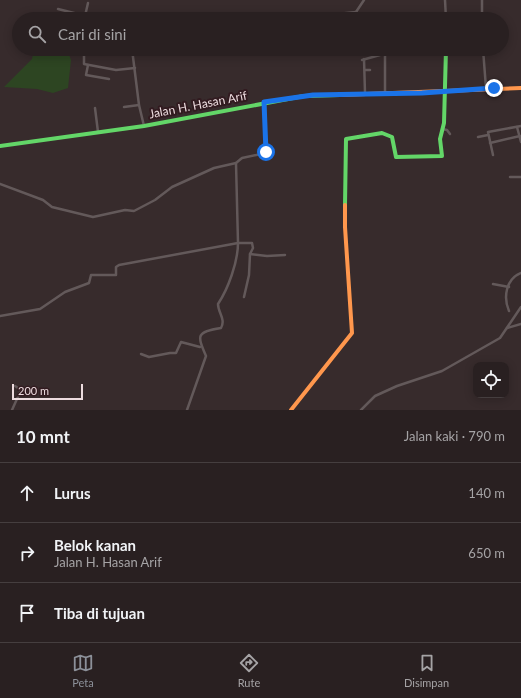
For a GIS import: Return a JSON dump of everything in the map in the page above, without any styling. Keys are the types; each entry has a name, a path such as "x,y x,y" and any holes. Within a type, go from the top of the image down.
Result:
{"main road":[{"path":"290,410 352,332 345,227 346,139 382,133 392,137 396,157 442,156 440,139 444,123 446,56"},
{"name":"Jalan H. Hasan Arif","path":"0,146 144,126 264,102 304,96 450,92 486,88 521,88"}],"street":[{"path":"356,12 364,0"},
{"path":"446,0 446,12"},
{"path":"482,0 482,12"},
{"path":"86,12 88,3"},
{"path":"58,9 67,12"},
{"path":"83,56 83,62 88,65 116,70 134,68"},
{"path":"133,56 144,126"},
{"path":"365,94 365,70 363,60 377,56"},
{"path":"385,56 385,94"},
{"path":"484,56 486,88"},
{"path":"88,65 86,75 109,79"},
{"path":"365,70 370,70"},
{"path":"0,184 43,200 52,207 93,217 125,210 134,211 155,200 172,187 214,168 236,163 242,158 266,152 264,102"},
{"path":"124,106 140,104"},
{"path":"95,108 98,132"},
{"path":"478,137 488,135 489,132 519,126 521,142"},
{"path":"442,128 447,130 450,134"},
{"path":"488,135 493,155"},
{"path":"490,143 520,136"},
{"path":"187,410 206,356 201,347 200,339 202,333 210,329 221,328 222,326 223,318 218,304 231,278 238,250 236,163"},
{"path":"510,177 521,177"},
{"path":"0,316 40,309 65,292 89,283 91,275 116,275 116,267 118,265 238,243 252,243 253,248 250,254 249,275 244,297"},
{"path":"250,254 267,256 285,255"},
{"path":"509,311 506,304 508,287 512,278 521,273"},
{"path":"493,284 508,287"},
{"path":"361,410 375,396 451,366 500,338 521,308"},
{"path":"507,328 521,324"},
{"path":"141,354 149,357 165,353 176,353 181,342 201,347"},
{"path":"12,410 21,390 15,386"}],"green space":[{"path":"33,56 70,56 71,60 68,88 53,93 37,89 4,87 32,59"}],"traffic: fast":[{"path":"345,205 346,139 382,133 392,137 396,157 442,156 440,139 444,123 446,56"},
{"path":"0,146 144,126 304,96 340,95"}],"traffic: slow":[{"path":"340,95 521,88"},
{"path":"291,410 352,333 345,227 345,205"}],"route":[{"path":"266,152 266,119 264,102 313,95 422,93 494,88"}]}
